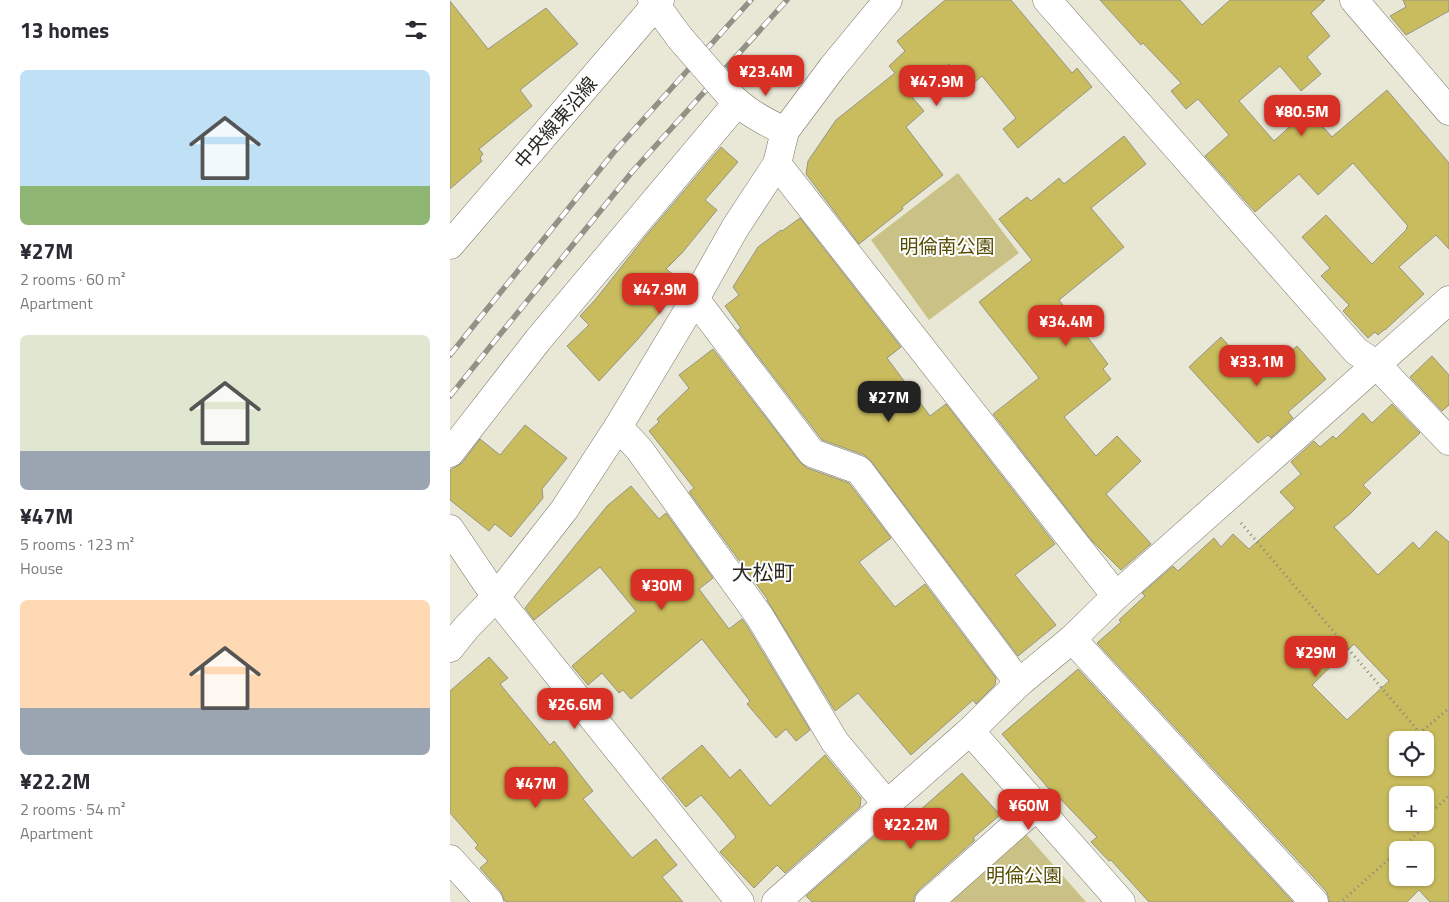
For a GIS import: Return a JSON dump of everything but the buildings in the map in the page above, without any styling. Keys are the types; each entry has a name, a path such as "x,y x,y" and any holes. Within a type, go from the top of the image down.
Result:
{"street":[{"path":"450,648 466,628 496,597 564,510 618,427 695,299 735,228 777,164 785,131 832,68 888,0"},
{"path":"1047,0 1356,351 1377,365 1449,441"},
{"path":"1354,0 1449,110"},
{"path":"656,2 680,38 732,97 763,121 785,131"},
{"name":"中央線東沿線","path":"450,245 656,2"},
{"path":"450,453 732,97"},
{"path":"777,164 1116,596"},
{"path":"695,299 812,452 859,470 1019,683"},
{"path":"776,902 970,731 1019,683 1072,639 1116,596 1449,300"},
{"path":"618,427 639,449 760,616 835,742 886,804"},
{"path":"450,529 496,597 740,902"},
{"path":"1072,639 1314,902"},
{"path":"970,731 1121,902"},
{"path":"930,902 1036,807"},
{"path":"450,859 489,902"}],"path":[{"path":"1222,502 1420,733 1449,708"},
{"path":"1434,810 1449,796"},
{"path":"1410,841 1420,831"},
{"path":"1341,902 1389,859"}],"green space":[{"name":"明倫南公園","path":"958,173 1019,253 929,320 871,240"},
{"name":"明倫公園","path":"1026,834 1086,902 950,902"}],"railway":[{"path":"450,355 614,152 751,0"},
{"path":"450,396 632,172 787,0"}],"district":[{"name":"大松町","path":"763,572"}]}
